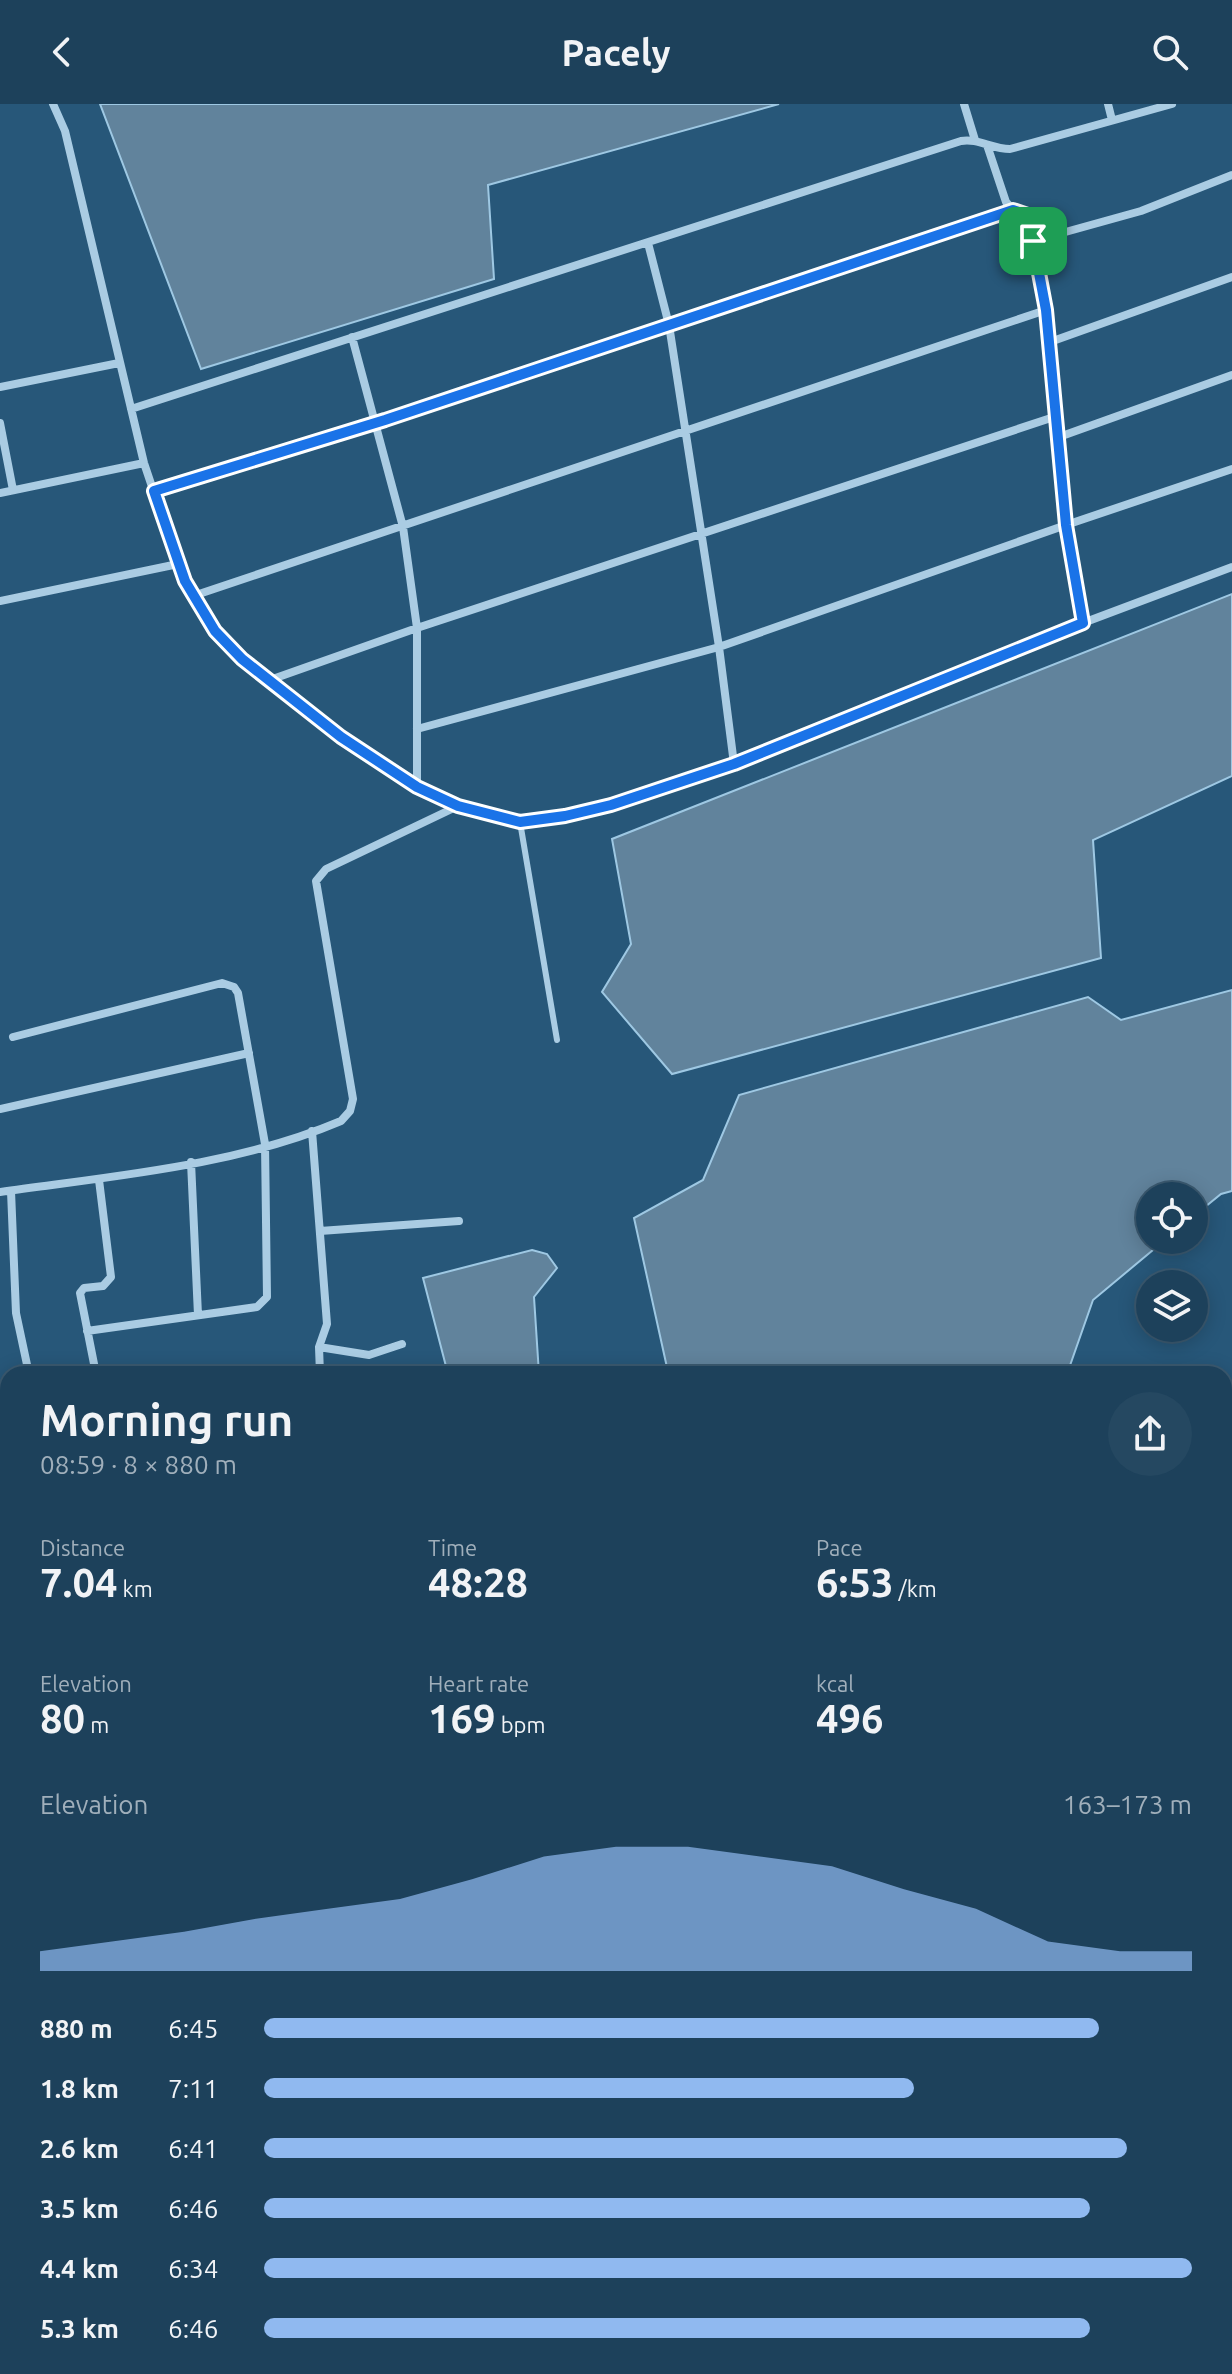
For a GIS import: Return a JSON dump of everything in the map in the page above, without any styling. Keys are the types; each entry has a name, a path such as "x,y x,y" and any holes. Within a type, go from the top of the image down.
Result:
{"street":[{"path":"53,104 65,131 144,463 178,564 193,596 215,631 267,681 417,787 458,806 520,822 611,805 734,764 1083,623 1232,567"},
{"path":"964,104 975,140"},
{"path":"1108,104 1112,120"},
{"path":"131,409 961,141 975,140 1010,149 1172,104"},
{"path":"987,145 1006,202 1013,210 1028,215 1046,310 1066,525 1083,623"},
{"path":"1033,241 1141,211 1232,175"},
{"path":"154,491 375,423 1013,210"},
{"path":"648,243 669,325 734,764"},
{"path":"1050,342 1232,277"},
{"path":"193,596 1046,310"},
{"path":"352,337 403,527 417,628 417,787"},
{"path":"0,387 119,363"},
{"path":"1059,437 1232,375"},
{"path":"267,681 700,532 1057,416"},
{"path":"0,423 13,490"},
{"path":"0,493 144,463"},
{"path":"417,729 719,647 1232,469"},
{"path":"0,601 178,564"},
{"path":"0,1192 99,1180 191,1162 341,1121 350,1111 353,1099 316,881 326,869 458,806"},
{"path":"13,1037 229,983 238,993 265,1144 267,1297 257,1307 87,1331"},
{"path":"0,1109 249,1053"},
{"path":"312,1131 327,1324 319,1347 320,1366"},
{"path":"191,1162 198,1315"},
{"path":"94,1366 81,1289 103,1286 111,1277 99,1180"},
{"path":"11,1191 16,1313 27,1366"},
{"path":"320,1231 459,1221"},
{"path":"319,1347 369,1355 402,1344"}],"lane":[{"path":"520,822 557,1040"}],"water":[{"path":"100,104 779,104 488,185 494,279 201,369"},
{"path":"1232,594 1232,776 1093,840 1101,958 672,1074 602,992 631,944 612,839"},
{"path":"1232,990 1232,1191 1221,1194 1208,1205 1208,1182 1136,1182 1136,1254 1148,1254 1093,1300 1070,1366 667,1366 634,1218 703,1180 739,1095 1088,997 1121,1020"},
{"path":"532,1250 547,1254 557,1268 534,1297 538,1366 446,1366 423,1278"}],"route":[{"path":"1013,210 1025,211 1028,215 1033,241 1050,342 1066,525 1083,623 979,662 734,764 611,805 565,816 520,822 458,806 417,787 341,737 267,681 215,631 178,564 154,491 385,420 1013,210"}]}
